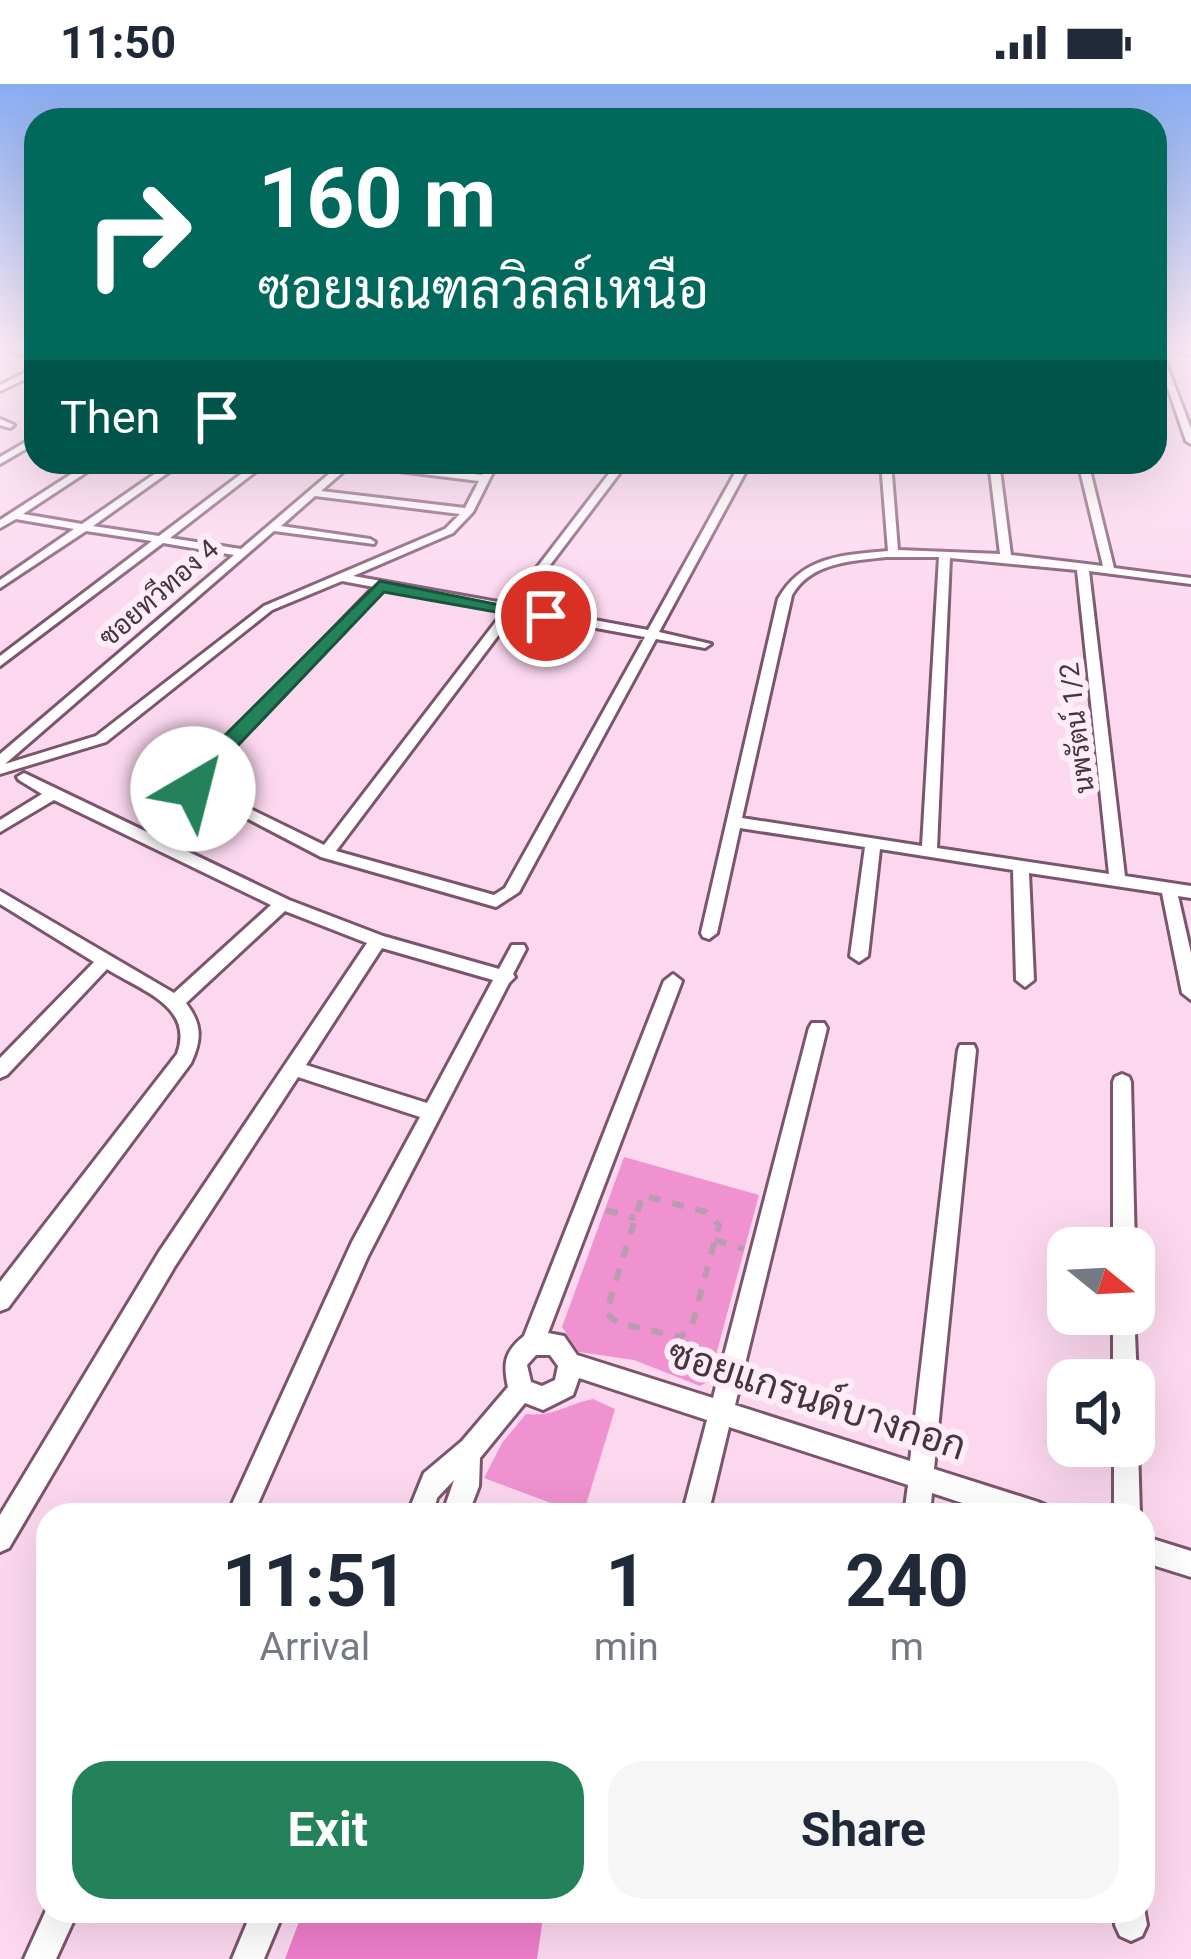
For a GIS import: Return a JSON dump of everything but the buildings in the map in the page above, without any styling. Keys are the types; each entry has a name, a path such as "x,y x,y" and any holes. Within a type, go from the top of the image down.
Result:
{"street":[{"path":"0,525 79,474"},
{"path":"0,585 161,474"},
{"path":"0,662 246,474"},
{"name":"ซอยทวีทอง 4","path":"0,761 336,474"},
{"path":"448,474 481,478"},
{"path":"0,770 101,739 256,615 449,531 468,512 484,474"},
{"path":"326,853 614,474"},
{"path":"380,586 190,785 326,853 485,901 504,898 739,474"},
{"path":"887,474 893,551"},
{"path":"995,474 1006,561"},
{"path":"1085,474 1110,572"},
{"path":"313,494 468,512"},
{"path":"14,516 243,553"},
{"path":"272,528 370,542"},
{"path":"709,933 784,599 795,580 848,558 893,551 1191,581"},
{"path":"928,851 945,555"},
{"name":"นพรัตน์ 1/2","path":"1083,569 1118,881"},
{"path":"340,577 705,644"},
{"path":"25,777 283,904 378,941 506,977"},
{"path":"0,827 53,794"},
{"path":"734,822 1191,892"},
{"path":"859,956 873,843"},
{"path":"1021,866 1025,980"},
{"path":"1169,889 1191,993"},
{"path":"0,897 175,1002 192,1022 194,1038 184,1058 0,1300"},
{"path":"175,1002 283,904"},
{"path":"0,1539 166,1259 378,941"},
{"path":"245,1503 360,1249 518,949"},
{"path":"0,1070 105,961"},
{"path":"521,1390 515,1364 532,1344 674,981"},
{"path":"698,1503 818,1028"},
{"path":"918,1503 967,1050"},
{"path":"295,1069 433,1113"},
{"path":"1122,1082 1124,1227"},
{"name":"ซอยแกรนด์บางกอก","path":"532,1344 556,1344 570,1364 1000,1503"},
{"path":"521,1390 544,1398 558,1394 570,1376 570,1364"},
{"path":"423,1503 436,1475 468,1454 521,1390"},
{"path":"460,1503 468,1454"},
{"path":"1126,1467 1126,1503"},
{"path":"1155,1553 1191,1564"},
{"path":"40,1959 56,1923"},
{"path":"248,1959 263,1923"}],"path":[{"path":"650,1197 706,1212 719,1225 715,1240 691,1329 685,1335 672,1337 609,1319 606,1305 640,1203 650,1197"},
{"path":"587,1204 635,1218"},
{"path":"715,1240 761,1253"}],"shaded area":[{"path":"624,1157 759,1195 709,1381 700,1386 634,1360 579,1352 562,1327"},
{"path":"593,1399 615,1409 587,1503 551,1503 484,1478 502,1443 526,1414 553,1412"},
{"path":"298,1923 542,1923 537,1959 285,1959"}],"route":[{"path":"193,789 192,780 380,586 546,616"}]}
